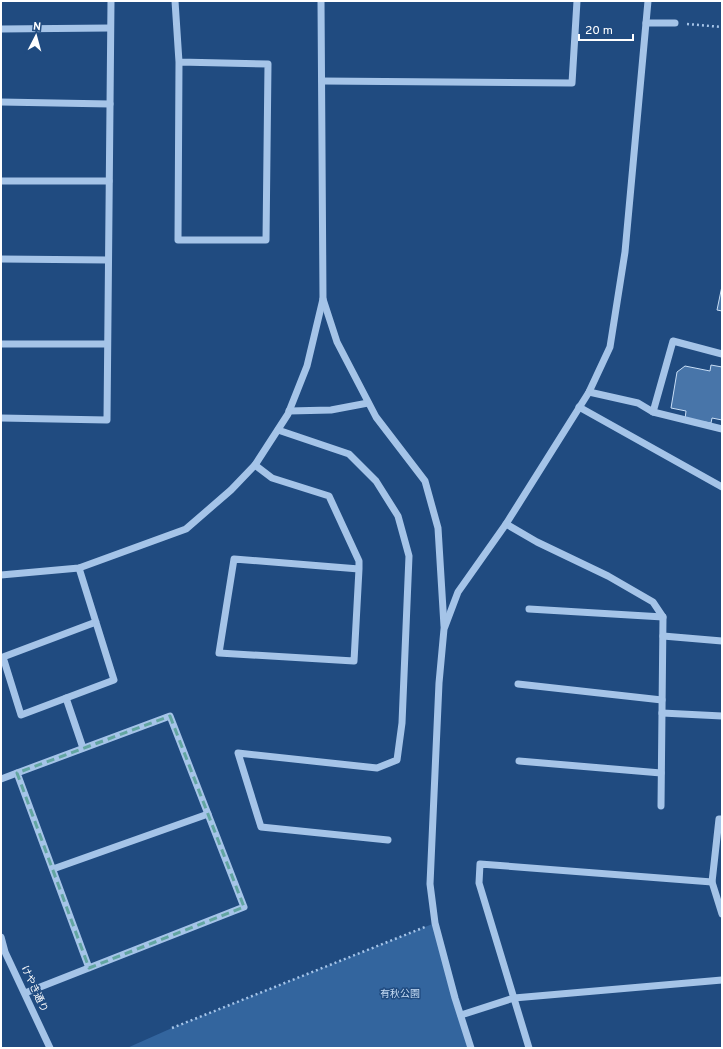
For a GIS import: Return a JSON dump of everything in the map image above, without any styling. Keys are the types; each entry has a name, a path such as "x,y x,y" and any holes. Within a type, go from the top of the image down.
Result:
{"street":[{"path":"1,418 106,420 111,1"},
{"path":"175,1 179,62 178,240 266,240 268,64 179,62"},
{"path":"1,575 79,568 186,529 231,490 255,465 290,411 307,366 323,299 321,1"},
{"path":"322,80 572,83 577,1"},
{"path":"444,629 458,592 506,524 580,407 589,392 610,346 625,252 648,1"},
{"path":"646,23 675,23"},
{"path":"1,29 110,28"},
{"path":"1,102 110,104"},
{"path":"1,181 109,181"},
{"path":"1,258 108,260"},
{"path":"323,299 336,342 368,403 376,417 425,481 438,528 444,629 439,683 430,884 435,923 471,1048"},
{"path":"653,412 673,341 722,354"},
{"path":"1,344 107,344"},
{"path":"589,392 638,403 653,412 722,429"},
{"path":"290,411 331,410 368,403"},
{"path":"580,407 722,487"},
{"path":"278,430 349,454 376,481 398,516 409,556 402,723 397,760 377,768 238,753 261,827 388,840"},
{"path":"255,465 272,478 329,496 359,561 359,569 354,662 219,653 234,558 359,569"},
{"path":"506,524 537,542 608,576 653,602 663,618 661,806"},
{"path":"79,568 96,622 114,680 21,715 3,657 96,622"},
{"path":"530,609 663,618"},
{"path":"663,636 722,641"},
{"path":"518,684 662,700"},
{"path":"66,698 83,748"},
{"path":"662,713 722,716"},
{"path":"1,779 170,716 244,907 25,993"},
{"path":"519,761 661,773"},
{"path":"17,773 89,968"},
{"path":"53,869 208,814"},
{"path":"722,819 719,819 712,882 722,914"},
{"path":"529,1048 479,883 480,864 712,882"},
{"name":"けやき通り","path":"1,937 3,953 25,993 50,1048"},
{"path":"461,1015 514,998 722,980"}],"path":[{"path":"675,23 722,27"},
{"path":"172,1028 435,923"}],"highlighted area":[{"path":"170,716 244,907 89,968 17,773"}],"green space":[{"name":"有秋公園","path":"435,923 472,1048 127,1048 172,1028"}],"building":[{"path":"722,286 722,311 717,310"},
{"path":"711,365 722,367 722,420 712,418 711,423 685,419 686,411 671,408 677,372 685,366 710,371"}]}
